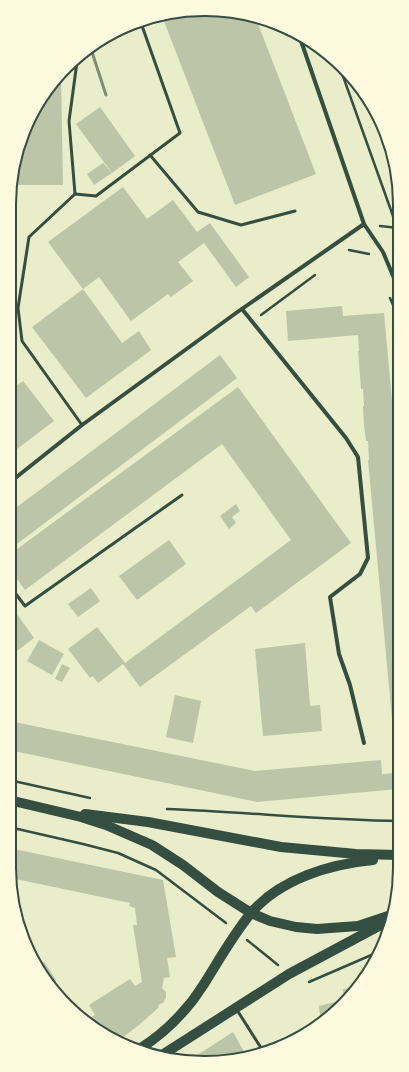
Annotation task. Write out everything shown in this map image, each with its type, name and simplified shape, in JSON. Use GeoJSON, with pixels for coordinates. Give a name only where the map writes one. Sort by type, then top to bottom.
{"type":"FeatureCollection","features":[{"type":"Feature","properties":{"kind":"main road"},"geometry":{"type":"LineString","coordinates":[[16,802],[55,810],[106,825],[152,845],[183,865],[218,892],[251,913],[276,923],[317,929],[358,926],[387,916]]}},
{"type":"Feature","properties":{"kind":"main road"},"geometry":{"type":"LineString","coordinates":[[55,810],[148,822],[281,847],[326,852],[393,856]]}},
{"type":"Feature","properties":{"kind":"main road"},"geometry":{"type":"LineString","coordinates":[[144,1046],[155,1039],[189,1006],[251,913],[276,892],[314,872],[361,861],[393,857]]}},
{"type":"Feature","properties":{"kind":"main road"},"geometry":{"type":"LineString","coordinates":[[168,1052],[289,974],[385,922]]}},
{"type":"Feature","properties":{"kind":"street"},"geometry":{"type":"LineString","coordinates":[[302,43],[364,224],[383,252],[393,276]]}},
{"type":"Feature","properties":{"kind":"street"},"geometry":{"type":"LineString","coordinates":[[16,477],[82,425],[242,309],[364,224]]}},
{"type":"Feature","properties":{"kind":"street"},"geometry":{"type":"LineString","coordinates":[[242,309],[346,438],[358,457],[368,558],[360,574],[330,597],[338,654],[350,685],[364,743]]}},
{"type":"Feature","properties":{"kind":"lane"},"geometry":{"type":"LineString","coordinates":[[82,425],[22,341],[18,308],[29,238],[75,194],[96,196],[180,133],[142,27]]}},
{"type":"Feature","properties":{"kind":"lane"},"geometry":{"type":"LineString","coordinates":[[75,194],[69,121],[76,66]]}},
{"type":"Feature","properties":{"kind":"lane"},"geometry":{"type":"LineString","coordinates":[[150,155],[198,212],[241,225],[295,211]]}},
{"type":"Feature","properties":{"kind":"lane"},"geometry":{"type":"LineString","coordinates":[[16,594],[25,606],[182,495]]}},
{"type":"Feature","properties":{"kind":"lane"},"geometry":{"type":"LineString","coordinates":[[236,1008],[261,1047]]}},
{"type":"Feature","properties":{"kind":"path"},"geometry":{"type":"LineString","coordinates":[[345,79],[393,216]]}},
{"type":"Feature","properties":{"kind":"path"},"geometry":{"type":"LineString","coordinates":[[348,250],[369,254],[373,259]]}},
{"type":"Feature","properties":{"kind":"path"},"geometry":{"type":"LineString","coordinates":[[253,322],[316,274]]}},
{"type":"Feature","properties":{"kind":"path"},"geometry":{"type":"LineString","coordinates":[[388,291],[393,304]]}},
{"type":"Feature","properties":{"kind":"path"},"geometry":{"type":"LineString","coordinates":[[16,782],[94,799]]}},
{"type":"Feature","properties":{"kind":"path"},"geometry":{"type":"LineString","coordinates":[[162,809],[230,811],[393,821]]}},
{"type":"Feature","properties":{"kind":"path"},"geometry":{"type":"LineString","coordinates":[[16,829],[118,853],[156,870],[238,932],[302,985],[372,955]]}},
{"type":"Feature","properties":{"kind":"building"},"geometry":{"type":"Polygon","coordinates":[[[192,16],[217,16],[258,24],[316,174],[235,205],[164,21],[192,16]]]}},
{"type":"Feature","properties":{"kind":"building"},"geometry":{"type":"Polygon","coordinates":[[[61,82],[63,185],[17,185],[22,156],[30,132],[41,110],[61,82]]]}},
{"type":"Feature","properties":{"kind":"building"},"geometry":{"type":"Polygon","coordinates":[[[100,107],[135,156],[112,173],[76,124],[100,107]]]}},
{"type":"Feature","properties":{"kind":"building"},"geometry":{"type":"Polygon","coordinates":[[[103,163],[112,173],[94,185],[87,174],[103,163]]]}},
{"type":"Feature","properties":{"kind":"building"},"geometry":{"type":"Polygon","coordinates":[[[123,187],[147,219],[173,200],[197,232],[210,223],[249,277],[236,287],[204,243],[178,262],[193,281],[171,297],[168,294],[131,321],[99,277],[83,289],[48,242],[123,187]]]}},
{"type":"Feature","properties":{"kind":"building"},"geometry":{"type":"Polygon","coordinates":[[[83,289],[122,343],[139,331],[151,350],[86,398],[32,327],[83,289]]]}},
{"type":"Feature","properties":{"kind":"building"},"geometry":{"type":"Polygon","coordinates":[[[342,306],[343,316],[384,313],[393,411],[393,478],[391,479],[393,479],[393,730],[368,460],[368,441],[366,441],[364,426],[363,389],[361,389],[358,335],[288,341],[286,311],[342,306]]]}},
{"type":"Feature","properties":{"kind":"building"},"geometry":{"type":"Polygon","coordinates":[[[220,355],[237,378],[16,545],[16,508],[220,355]]]}},
{"type":"Feature","properties":{"kind":"building"},"geometry":{"type":"Polygon","coordinates":[[[23,381],[54,421],[16,450],[16,386],[23,381]]]}},
{"type":"Feature","properties":{"kind":"building"},"geometry":{"type":"Polygon","coordinates":[[[238,387],[351,543],[256,613],[251,606],[140,687],[123,664],[98,683],[93,676],[90,678],[68,649],[97,627],[125,663],[291,540],[222,444],[25,590],[16,578],[16,550],[238,387]]]}},
{"type":"Feature","properties":{"kind":"building"},"geometry":{"type":"Polygon","coordinates":[[[236,504],[240,511],[232,517],[236,523],[229,529],[220,516],[236,504]]]}},
{"type":"Feature","properties":{"kind":"building"},"geometry":{"type":"Polygon","coordinates":[[[169,540],[186,564],[137,600],[119,576],[169,540]]]}},
{"type":"Feature","properties":{"kind":"building"},"geometry":{"type":"Polygon","coordinates":[[[91,588],[100,601],[78,617],[68,604],[91,588]]]}},
{"type":"Feature","properties":{"kind":"building"},"geometry":{"type":"Polygon","coordinates":[[[16,613],[34,638],[16,652],[16,613]]]}},
{"type":"Feature","properties":{"kind":"building"},"geometry":{"type":"Polygon","coordinates":[[[39,640],[64,654],[52,675],[27,661],[39,640]]]}},
{"type":"Feature","properties":{"kind":"building"},"geometry":{"type":"Polygon","coordinates":[[[305,643],[310,706],[320,705],[322,731],[263,736],[255,649],[305,643]]]}},
{"type":"Feature","properties":{"kind":"building"},"geometry":{"type":"Polygon","coordinates":[[[62,664],[70,668],[62,682],[55,679],[62,664]]]}},
{"type":"Feature","properties":{"kind":"building"},"geometry":{"type":"Polygon","coordinates":[[[175,695],[201,701],[193,743],[166,737],[175,695]]]}},
{"type":"Feature","properties":{"kind":"building"},"geometry":{"type":"Polygon","coordinates":[[[16,722],[255,771],[381,760],[382,774],[393,773],[393,789],[257,802],[16,751],[16,722]]]}},
{"type":"Feature","properties":{"kind":"building"},"geometry":{"type":"Polygon","coordinates":[[[16,849],[163,880],[176,957],[167,958],[170,977],[164,978],[162,988],[166,992],[166,998],[163,1003],[158,1005],[159,1007],[122,1038],[91,1017],[95,1015],[89,1005],[130,979],[135,986],[142,982],[133,925],[137,925],[135,908],[129,906],[130,903],[16,879],[16,849]]]}},
{"type":"Feature","properties":{"kind":"building"},"geometry":{"type":"Polygon","coordinates":[[[40,961],[45,963],[56,980],[55,982],[40,961]]]}},
{"type":"Feature","properties":{"kind":"building"},"geometry":{"type":"Polygon","coordinates":[[[349,988],[343,995],[343,989],[349,988]]]}},
{"type":"Feature","properties":{"kind":"building"},"geometry":{"type":"Polygon","coordinates":[[[335,1002],[336,1002],[320,1016],[319,1006],[335,1002]]]}},
{"type":"Feature","properties":{"kind":"building"},"geometry":{"type":"Polygon","coordinates":[[[233,1032],[244,1052],[217,1056],[196,1056],[233,1032]]]}},
{"type":"Feature","properties":{"kind":"railway"},"geometry":{"type":"LineString","coordinates":[[92,53],[106,95]]}}]}
